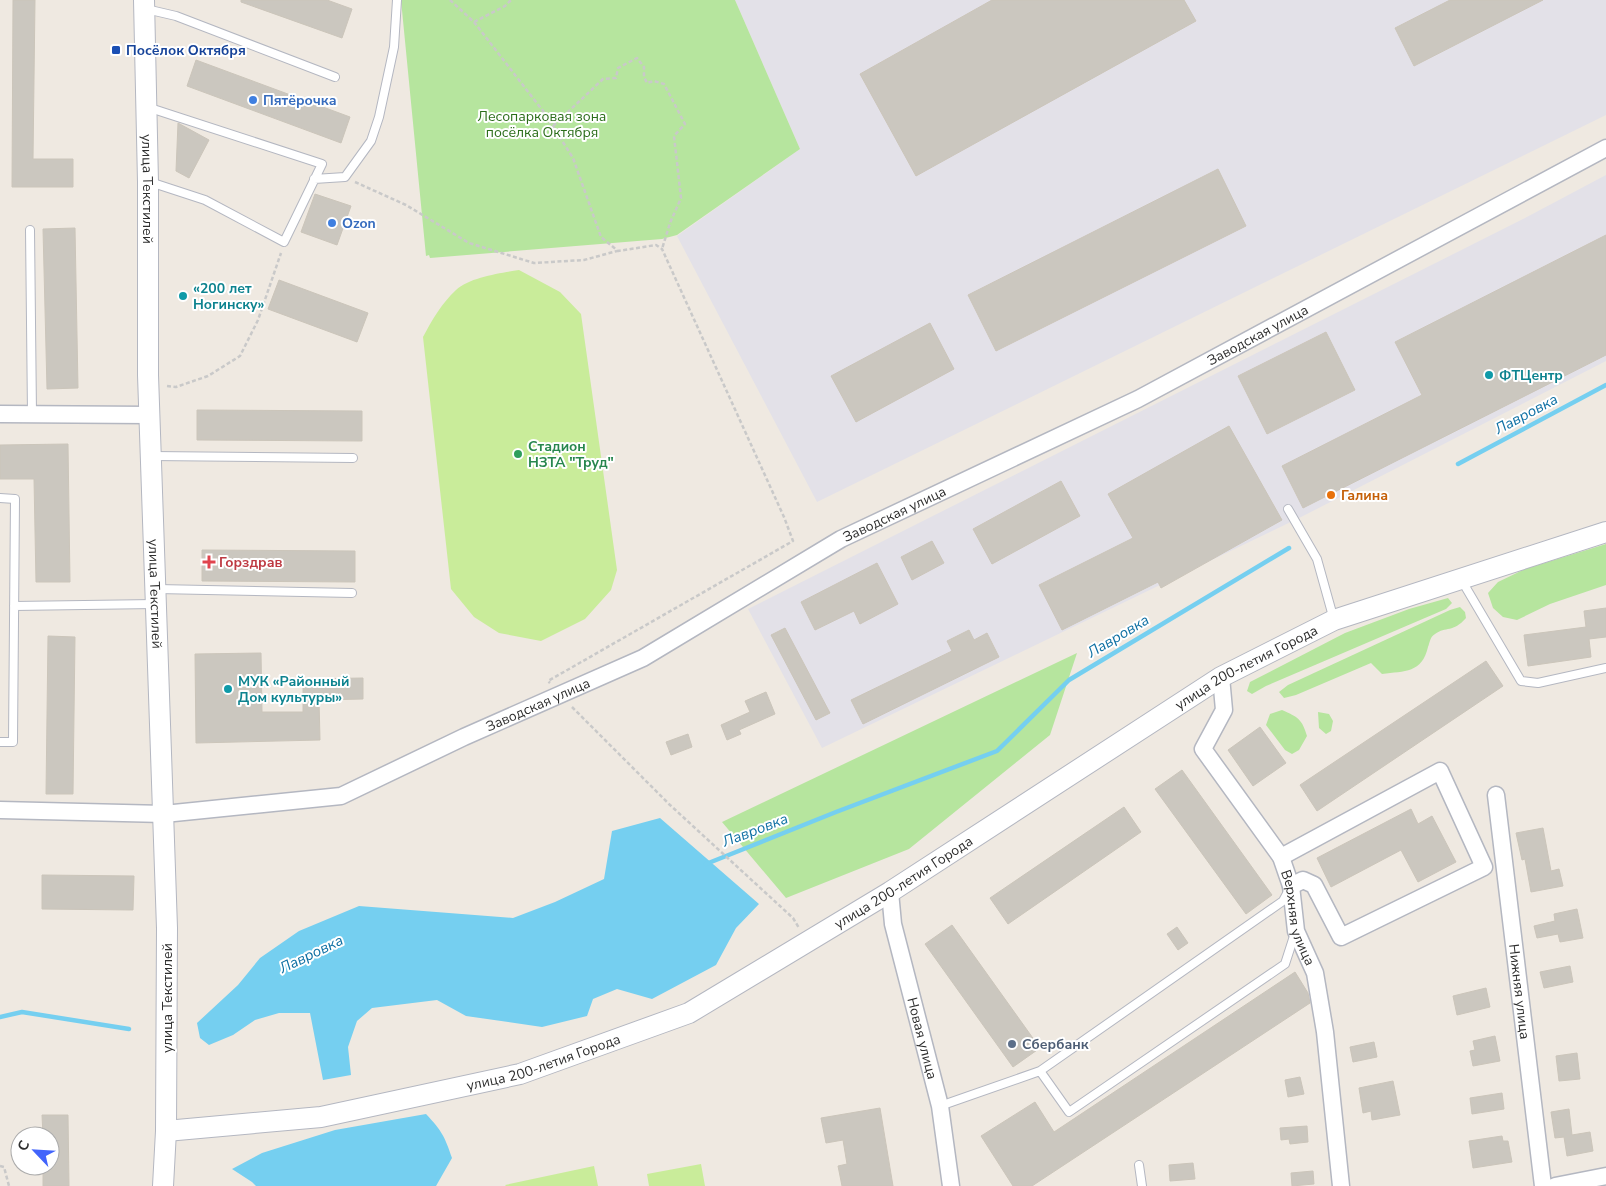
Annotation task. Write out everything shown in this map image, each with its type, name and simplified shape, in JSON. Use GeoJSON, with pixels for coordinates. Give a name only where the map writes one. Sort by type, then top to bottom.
{"type":"FeatureCollection","features":[{"type":"Feature","properties":{"kind":"street","name":"улица Текстилей"},"geometry":{"type":"LineString","coordinates":[[144,4],[148,182],[148,375],[167,928],[166,1130],[163,1186]]}},
{"type":"Feature","properties":{"kind":"street","name":"Заводская улица"},"geometry":{"type":"LineString","coordinates":[[0,810],[164,814],[341,796],[464,738],[643,658],[841,539],[1138,399],[1606,148]]}},
{"type":"Feature","properties":{"kind":"street"},"geometry":{"type":"LineString","coordinates":[[0,414],[150,416]]}},
{"type":"Feature","properties":{"kind":"street","name":"улица 200-летия Города"},"geometry":{"type":"LineString","coordinates":[[166,1130],[321,1117],[520,1074],[689,1013],[890,892],[1221,677],[1334,620],[1606,532]]}},
{"type":"Feature","properties":{"kind":"street","name":"Верхняя улица"},"geometry":{"type":"LineString","coordinates":[[1221,677],[1224,710],[1203,749],[1281,857],[1291,886],[1296,931],[1315,973],[1325,1032],[1341,1186]]}},
{"type":"Feature","properties":{"kind":"street"},"geometry":{"type":"LineString","coordinates":[[1281,857],[1440,771],[1484,867],[1341,937],[1314,885],[1303,880],[1291,886]]}},
{"type":"Feature","properties":{"kind":"street","name":"Нижняя улица"},"geometry":{"type":"LineString","coordinates":[[1496,796],[1543,1186]]}},
{"type":"Feature","properties":{"kind":"street","name":"Новая улица"},"geometry":{"type":"LineString","coordinates":[[890,892],[893,924],[940,1106],[951,1186]]}},
{"type":"Feature","properties":{"kind":"street"},"geometry":{"type":"LineString","coordinates":[[1555,1186],[1606,1176]]}},
{"type":"Feature","properties":{"kind":"lane"},"geometry":{"type":"LineString","coordinates":[[314,179],[345,177],[371,141],[379,117],[394,47],[397,0]]}},
{"type":"Feature","properties":{"kind":"lane"},"geometry":{"type":"LineString","coordinates":[[144,4],[336,77]]}},
{"type":"Feature","properties":{"kind":"lane"},"geometry":{"type":"LineString","coordinates":[[145,106],[322,164],[284,242],[205,200],[148,182]]}},
{"type":"Feature","properties":{"kind":"lane"},"geometry":{"type":"LineString","coordinates":[[30,230],[32,414]]}},
{"type":"Feature","properties":{"kind":"lane"},"geometry":{"type":"LineString","coordinates":[[151,456],[353,458]]}},
{"type":"Feature","properties":{"kind":"lane"},"geometry":{"type":"LineString","coordinates":[[0,498],[15,499],[13,742],[0,742]]}},
{"type":"Feature","properties":{"kind":"lane"},"geometry":{"type":"LineString","coordinates":[[1288,509],[1317,559],[1334,620]]}},
{"type":"Feature","properties":{"kind":"lane"},"geometry":{"type":"LineString","coordinates":[[1461,579],[1521,681],[1538,682],[1606,668]]}},
{"type":"Feature","properties":{"kind":"lane"},"geometry":{"type":"LineString","coordinates":[[14,606],[156,596],[352,593]]}},
{"type":"Feature","properties":{"kind":"lane"},"geometry":{"type":"LineString","coordinates":[[940,1106],[1040,1071],[1283,901],[1291,886]]}},
{"type":"Feature","properties":{"kind":"lane"},"geometry":{"type":"LineString","coordinates":[[1040,1071],[1069,1112],[1286,964],[1296,931]]}},
{"type":"Feature","properties":{"kind":"lane"},"geometry":{"type":"LineString","coordinates":[[1139,1165],[1142,1186]]}},
{"type":"Feature","properties":{"kind":"path"},"geometry":{"type":"LineString","coordinates":[[450,0],[474,22],[514,72],[552,126],[573,158],[601,237],[618,251]]}},
{"type":"Feature","properties":{"kind":"path"},"geometry":{"type":"LineString","coordinates":[[474,22],[505,6],[511,0]]}},
{"type":"Feature","properties":{"kind":"path"},"geometry":{"type":"LineString","coordinates":[[552,126],[604,79],[616,78],[618,68],[637,58],[644,67],[644,78],[647,83],[664,84],[685,124],[674,136],[681,198],[670,223],[662,249]]}},
{"type":"Feature","properties":{"kind":"path"},"geometry":{"type":"LineString","coordinates":[[345,177],[406,204],[469,243],[534,263],[584,260],[618,251],[656,245],[662,249],[784,517],[793,541],[548,680],[560,695],[670,804],[793,918],[807,942]]}},
{"type":"Feature","properties":{"kind":"path"},"geometry":{"type":"LineString","coordinates":[[166,386],[176,387],[208,376],[240,356],[258,320],[284,242]]}},
{"type":"Feature","properties":{"kind":"path"},"geometry":{"type":"LineString","coordinates":[[0,1166],[4,1167],[10,1186]]}},
{"type":"Feature","properties":{"kind":"shaded area"},"geometry":{"type":"Polygon","coordinates":[[[735,0],[1606,0],[1606,115],[817,502],[677,236],[800,149],[735,0]]]}},
{"type":"Feature","properties":{"kind":"shaded area"},"geometry":{"type":"Polygon","coordinates":[[[1606,175],[1606,361],[1303,516],[822,748],[748,609],[1525,218],[1606,175]]]}},
{"type":"Feature","properties":{"kind":"green space","name":"Лесопарковая зона посёлка Октября"},"geometry":{"type":"Polygon","coordinates":[[[401,0],[735,0],[800,149],[677,235],[662,239],[430,258],[429,255],[426,256],[401,0]]]}},
{"type":"Feature","properties":{"kind":"green space","name":"Стадион НЗТА \"Труд\""},"geometry":{"type":"Polygon","coordinates":[[[519,270],[560,292],[581,314],[617,570],[611,590],[585,619],[541,641],[499,633],[474,617],[451,589],[423,337],[442,306],[456,290],[469,282],[486,276],[519,270]]]}},
{"type":"Feature","properties":{"kind":"green space"},"geometry":{"type":"Polygon","coordinates":[[[1606,544],[1606,585],[1550,604],[1517,620],[1503,617],[1493,608],[1488,593],[1498,582],[1525,569],[1606,544]]]}},
{"type":"Feature","properties":{"kind":"green space"},"geometry":{"type":"Polygon","coordinates":[[[1448,598],[1452,603],[1446,609],[1266,686],[1252,694],[1247,691],[1250,682],[1345,633],[1409,609],[1448,598]]]}},
{"type":"Feature","properties":{"kind":"green space"},"geometry":{"type":"Polygon","coordinates":[[[1460,607],[1465,612],[1466,618],[1457,626],[1433,635],[1422,662],[1411,669],[1382,674],[1371,663],[1296,695],[1284,698],[1279,692],[1288,685],[1460,607]]]}},
{"type":"Feature","properties":{"kind":"green space"},"geometry":{"type":"Polygon","coordinates":[[[1077,653],[1050,735],[909,849],[786,898],[722,822],[1077,653]]]}},
{"type":"Feature","properties":{"kind":"green space"},"geometry":{"type":"Polygon","coordinates":[[[1282,710],[1299,719],[1307,736],[1299,750],[1292,754],[1285,750],[1266,725],[1270,714],[1282,710]]]}},
{"type":"Feature","properties":{"kind":"green space"},"geometry":{"type":"Polygon","coordinates":[[[1318,712],[1329,714],[1333,721],[1331,731],[1326,734],[1319,728],[1318,712]]]}},
{"type":"Feature","properties":{"kind":"green space"},"geometry":{"type":"Polygon","coordinates":[[[701,1164],[705,1186],[649,1186],[647,1174],[701,1164]]]}},
{"type":"Feature","properties":{"kind":"green space"},"geometry":{"type":"Polygon","coordinates":[[[594,1166],[598,1186],[505,1185],[594,1166]]]}},
{"type":"Feature","properties":{"kind":"water"},"geometry":{"type":"Polygon","coordinates":[[[660,818],[759,904],[736,928],[716,965],[652,999],[617,989],[593,999],[587,1016],[542,1027],[466,1016],[437,1000],[372,1008],[357,1021],[348,1047],[351,1075],[323,1080],[310,1013],[279,1013],[255,1020],[233,1035],[209,1045],[200,1038],[197,1023],[238,985],[260,958],[299,931],[359,906],[513,918],[555,902],[604,879],[612,831],[660,818]]]}},
{"type":"Feature","properties":{"kind":"water"},"geometry":{"type":"Polygon","coordinates":[[[426,1114],[442,1134],[452,1158],[436,1186],[256,1186],[232,1169],[262,1153],[335,1130],[426,1114]]]}},
{"type":"Feature","properties":{"kind":"building"},"geometry":{"type":"Polygon","coordinates":[[[13,0],[35,0],[33,159],[73,159],[73,187],[12,187],[13,0]]]}},
{"type":"Feature","properties":{"kind":"building"},"geometry":{"type":"Polygon","coordinates":[[[241,0],[327,0],[352,9],[342,38],[241,2],[241,0]]]}},
{"type":"Feature","properties":{"kind":"building"},"geometry":{"type":"Polygon","coordinates":[[[992,0],[1184,0],[1196,21],[916,176],[860,74],[992,0]]]}},
{"type":"Feature","properties":{"kind":"building"},"geometry":{"type":"Polygon","coordinates":[[[1450,0],[1543,0],[1414,66],[1395,28],[1450,0]]]}},
{"type":"Feature","properties":{"kind":"building"},"geometry":{"type":"Polygon","coordinates":[[[196,60],[350,117],[341,143],[187,86],[196,60]]]}},
{"type":"Feature","properties":{"kind":"building"},"geometry":{"type":"Polygon","coordinates":[[[178,123],[209,140],[189,178],[176,171],[178,123]]]}},
{"type":"Feature","properties":{"kind":"building"},"geometry":{"type":"Polygon","coordinates":[[[1218,169],[1246,226],[996,351],[968,295],[1218,169]]]}},
{"type":"Feature","properties":{"kind":"building"},"geometry":{"type":"Polygon","coordinates":[[[315,194],[351,206],[337,245],[301,232],[315,194]]]}},
{"type":"Feature","properties":{"kind":"building"},"geometry":{"type":"Polygon","coordinates":[[[75,228],[78,388],[47,389],[43,229],[75,228]]]}},
{"type":"Feature","properties":{"kind":"building","name":"ФТЦентр"},"geometry":{"type":"Polygon","coordinates":[[[1606,235],[1606,355],[1303,508],[1282,466],[1422,395],[1395,342],[1606,235]]]}},
{"type":"Feature","properties":{"kind":"building"},"geometry":{"type":"Polygon","coordinates":[[[279,280],[368,313],[357,342],[268,309],[279,280]]]}},
{"type":"Feature","properties":{"kind":"building"},"geometry":{"type":"Polygon","coordinates":[[[930,323],[954,369],[856,422],[831,376],[930,323]]]}},
{"type":"Feature","properties":{"kind":"building"},"geometry":{"type":"Polygon","coordinates":[[[1326,332],[1355,390],[1267,434],[1238,376],[1326,332]]]}},
{"type":"Feature","properties":{"kind":"building"},"geometry":{"type":"Polygon","coordinates":[[[197,410],[362,411],[362,441],[197,440],[197,410]]]}},
{"type":"Feature","properties":{"kind":"building"},"geometry":{"type":"Polygon","coordinates":[[[1229,426],[1282,520],[1161,588],[1158,582],[1062,630],[1039,585],[1133,538],[1108,494],[1229,426]]]}},
{"type":"Feature","properties":{"kind":"building"},"geometry":{"type":"Polygon","coordinates":[[[68,444],[70,582],[36,582],[34,479],[0,479],[0,445],[68,444]]]}},
{"type":"Feature","properties":{"kind":"building"},"geometry":{"type":"Polygon","coordinates":[[[1061,481],[1080,516],[992,564],[973,529],[1061,481]]]}},
{"type":"Feature","properties":{"kind":"building"},"geometry":{"type":"Polygon","coordinates":[[[932,541],[944,563],[912,580],[901,557],[932,541]]]}},
{"type":"Feature","properties":{"kind":"building"},"geometry":{"type":"Polygon","coordinates":[[[202,550],[355,551],[355,582],[202,581],[202,550]]]}},
{"type":"Feature","properties":{"kind":"building"},"geometry":{"type":"Polygon","coordinates":[[[877,563],[898,604],[860,624],[854,611],[815,630],[801,602],[877,563]]]}},
{"type":"Feature","properties":{"kind":"building"},"geometry":{"type":"Polygon","coordinates":[[[1606,608],[1606,637],[1589,639],[1591,657],[1528,666],[1524,635],[1586,627],[1584,611],[1606,608]]]}},
{"type":"Feature","properties":{"kind":"building"},"geometry":{"type":"Polygon","coordinates":[[[785,628],[830,713],[816,720],[771,635],[785,628]]]}},
{"type":"Feature","properties":{"kind":"building"},"geometry":{"type":"Polygon","coordinates":[[[969,630],[974,640],[987,633],[999,657],[863,724],[851,700],[952,651],[947,641],[969,630]]]}},
{"type":"Feature","properties":{"kind":"building"},"geometry":{"type":"Polygon","coordinates":[[[48,636],[75,637],[73,794],[46,794],[48,636]]]}},
{"type":"Feature","properties":{"kind":"building","name":"МУК «Районный Дом культуры»"},"geometry":{"type":"Polygon","coordinates":[[[261,653],[262,712],[303,712],[303,679],[363,678],[363,699],[319,700],[320,740],[196,743],[195,654],[261,653]]]}},
{"type":"Feature","properties":{"kind":"building"},"geometry":{"type":"Polygon","coordinates":[[[1486,661],[1503,686],[1317,811],[1300,785],[1486,661]]]}},
{"type":"Feature","properties":{"kind":"building"},"geometry":{"type":"Polygon","coordinates":[[[766,692],[775,714],[739,730],[741,734],[727,740],[721,725],[750,712],[745,701],[766,692]]]}},
{"type":"Feature","properties":{"kind":"building"},"geometry":{"type":"Polygon","coordinates":[[[1260,727],[1286,763],[1253,786],[1228,750],[1260,727]]]}},
{"type":"Feature","properties":{"kind":"building"},"geometry":{"type":"Polygon","coordinates":[[[688,734],[692,747],[671,755],[666,742],[688,734]]]}},
{"type":"Feature","properties":{"kind":"building"},"geometry":{"type":"Polygon","coordinates":[[[1182,770],[1272,895],[1246,914],[1155,789],[1182,770]]]}},
{"type":"Feature","properties":{"kind":"building"},"geometry":{"type":"Polygon","coordinates":[[[1124,807],[1141,832],[1008,924],[990,898],[1124,807]]]}},
{"type":"Feature","properties":{"kind":"building"},"geometry":{"type":"Polygon","coordinates":[[[1411,809],[1418,824],[1432,816],[1456,862],[1418,882],[1401,850],[1331,887],[1317,858],[1411,809]]]}},
{"type":"Feature","properties":{"kind":"building"},"geometry":{"type":"Polygon","coordinates":[[[1543,828],[1551,871],[1559,869],[1563,886],[1531,892],[1525,859],[1522,860],[1516,833],[1543,828]]]}},
{"type":"Feature","properties":{"kind":"building"},"geometry":{"type":"Polygon","coordinates":[[[42,875],[134,876],[133,910],[42,909],[42,875]]]}},
{"type":"Feature","properties":{"kind":"building"},"geometry":{"type":"Polygon","coordinates":[[[1577,909],[1583,938],[1560,942],[1558,934],[1537,938],[1534,926],[1555,921],[1554,914],[1577,909]]]}},
{"type":"Feature","properties":{"kind":"building"},"geometry":{"type":"Polygon","coordinates":[[[952,925],[1040,1048],[1013,1067],[925,944],[952,925]]]}},
{"type":"Feature","properties":{"kind":"building"},"geometry":{"type":"Polygon","coordinates":[[[1177,927],[1188,943],[1178,950],[1167,934],[1177,927]]]}},
{"type":"Feature","properties":{"kind":"building"},"geometry":{"type":"Polygon","coordinates":[[[1570,966],[1573,982],[1544,988],[1540,972],[1570,966]]]}},
{"type":"Feature","properties":{"kind":"building"},"geometry":{"type":"Polygon","coordinates":[[[1295,972],[1308,993],[1310,1003],[1032,1186],[1013,1186],[981,1136],[1035,1102],[1054,1132],[1295,972]]]}},
{"type":"Feature","properties":{"kind":"building"},"geometry":{"type":"Polygon","coordinates":[[[1486,988],[1490,1007],[1457,1015],[1453,996],[1486,988]]]}},
{"type":"Feature","properties":{"kind":"building"},"geometry":{"type":"Polygon","coordinates":[[[1495,1036],[1500,1061],[1473,1066],[1470,1051],[1475,1050],[1473,1041],[1495,1036]]]}},
{"type":"Feature","properties":{"kind":"building"},"geometry":{"type":"Polygon","coordinates":[[[1374,1042],[1377,1057],[1353,1062],[1350,1047],[1374,1042]]]}},
{"type":"Feature","properties":{"kind":"building"},"geometry":{"type":"Polygon","coordinates":[[[1577,1053],[1580,1079],[1559,1081],[1556,1056],[1577,1053]]]}},
{"type":"Feature","properties":{"kind":"building"},"geometry":{"type":"Polygon","coordinates":[[[1300,1077],[1304,1094],[1288,1097],[1285,1080],[1300,1077]]]}},
{"type":"Feature","properties":{"kind":"building"},"geometry":{"type":"Polygon","coordinates":[[[1393,1081],[1400,1115],[1372,1120],[1371,1111],[1363,1113],[1359,1088],[1393,1081]]]}},
{"type":"Feature","properties":{"kind":"building"},"geometry":{"type":"Polygon","coordinates":[[[1502,1093],[1504,1109],[1472,1114],[1470,1098],[1502,1093]]]}},
{"type":"Feature","properties":{"kind":"building"},"geometry":{"type":"Polygon","coordinates":[[[880,1108],[893,1186],[842,1186],[838,1166],[847,1164],[843,1140],[826,1143],[821,1118],[880,1108]]]}},
{"type":"Feature","properties":{"kind":"building"},"geometry":{"type":"Polygon","coordinates":[[[1569,1109],[1572,1135],[1590,1132],[1593,1151],[1567,1156],[1564,1137],[1555,1138],[1551,1112],[1569,1109]]]}},
{"type":"Feature","properties":{"kind":"building"},"geometry":{"type":"Polygon","coordinates":[[[42,1115],[68,1115],[69,1186],[43,1186],[43,1176],[60,1176],[60,1126],[43,1126],[42,1115]]]}},
{"type":"Feature","properties":{"kind":"building"},"geometry":{"type":"Polygon","coordinates":[[[1307,1126],[1308,1142],[1290,1144],[1289,1139],[1281,1140],[1280,1128],[1307,1126]]]}},
{"type":"Feature","properties":{"kind":"building"},"geometry":{"type":"Polygon","coordinates":[[[1502,1136],[1503,1141],[1508,1141],[1512,1162],[1473,1168],[1469,1141],[1502,1136]]]}},
{"type":"Feature","properties":{"kind":"building"},"geometry":{"type":"Polygon","coordinates":[[[1193,1163],[1195,1179],[1170,1181],[1169,1165],[1193,1163]]]}},
{"type":"Feature","properties":{"kind":"building"},"geometry":{"type":"Polygon","coordinates":[[[1313,1171],[1314,1184],[1292,1186],[1291,1173],[1313,1171]]]}},
{"type":"Feature","properties":{"kind":"waterway","name":"Лавровка"},"geometry":{"type":"LineString","coordinates":[[1458,464],[1606,385]]}},
{"type":"Feature","properties":{"kind":"waterway","name":"Лавровка"},"geometry":{"type":"LineString","coordinates":[[706,864],[997,751],[1069,680],[1289,548]]}},
{"type":"Feature","properties":{"kind":"waterway","name":"Лавровка"},"geometry":{"type":"LineString","coordinates":[[0,1017],[22,1012],[129,1029]]}},
{"type":"Feature","properties":{"kind":"place","name":"Посёлок Октября"},"geometry":{"type":"Point","coordinates":[116,50]}},
{"type":"Feature","properties":{"kind":"place","name":"Пятёрочка"},"geometry":{"type":"Point","coordinates":[253,100]}},
{"type":"Feature","properties":{"kind":"place","name":"Ozon"},"geometry":{"type":"Point","coordinates":[332,223]}},
{"type":"Feature","properties":{"kind":"place","name":"«200 лет Ногинску»"},"geometry":{"type":"Point","coordinates":[183,296]}},
{"type":"Feature","properties":{"kind":"place","name":"ФТЦентр"},"geometry":{"type":"Point","coordinates":[1489,375]}},
{"type":"Feature","properties":{"kind":"place","name":"Стадион НЗТА \"Труд\""},"geometry":{"type":"Point","coordinates":[518,454]}},
{"type":"Feature","properties":{"kind":"place","name":"Галина"},"geometry":{"type":"Point","coordinates":[1331,495]}},
{"type":"Feature","properties":{"kind":"place","name":"Горздрав"},"geometry":{"type":"Point","coordinates":[209,562]}},
{"type":"Feature","properties":{"kind":"place","name":"МУК «Районный Дом культуры»"},"geometry":{"type":"Point","coordinates":[228,689]}},
{"type":"Feature","properties":{"kind":"place","name":"Сбербанк"},"geometry":{"type":"Point","coordinates":[1012,1044]}}]}
